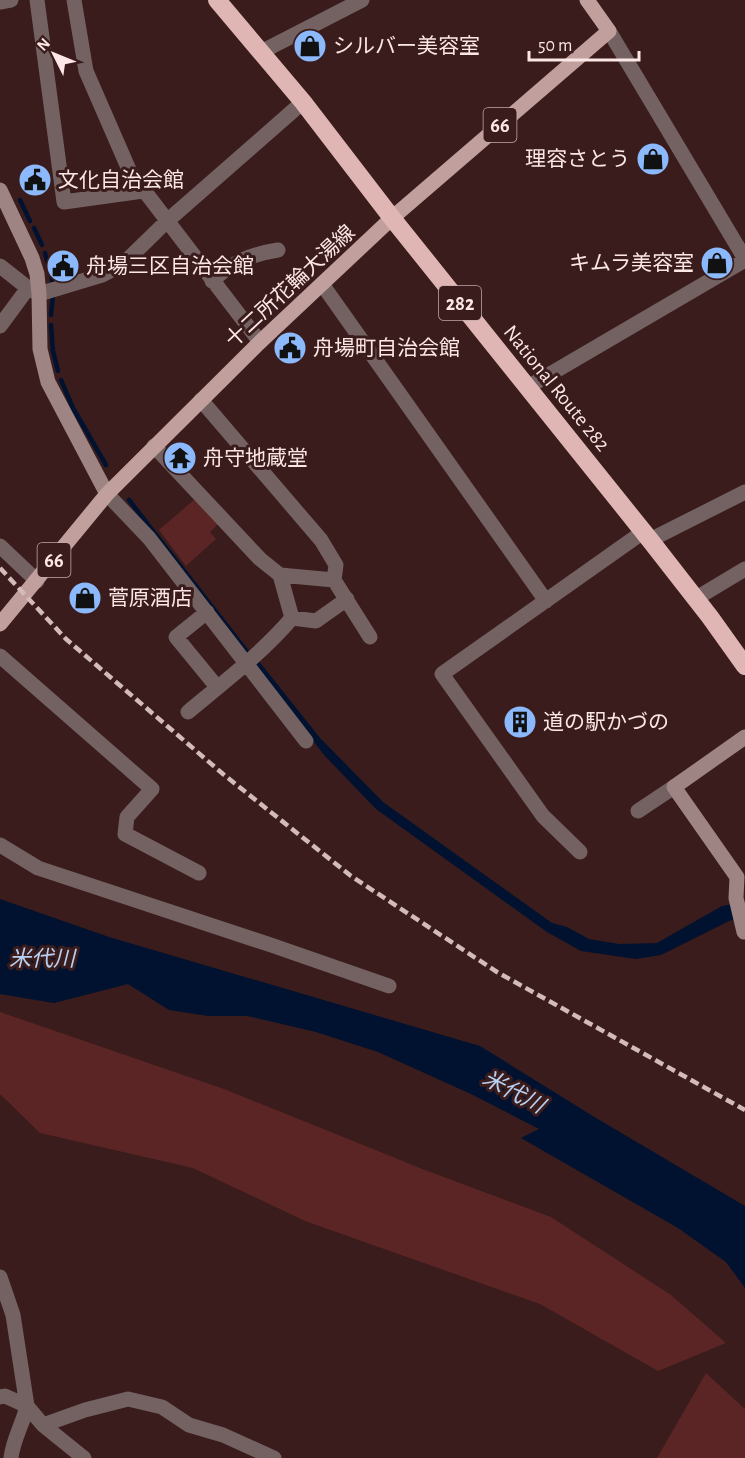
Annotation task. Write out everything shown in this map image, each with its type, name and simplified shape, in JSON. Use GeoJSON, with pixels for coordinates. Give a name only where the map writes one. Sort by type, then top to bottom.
{"type":"FeatureCollection","features":[{"type":"Feature","properties":{"kind":"highway","name":"National Route 282"},"geometry":{"type":"LineString","coordinates":[[217,0],[303,102],[392,218],[743,658]]}},
{"type":"Feature","properties":{"kind":"main road"},"geometry":{"type":"LineString","coordinates":[[587,0],[609,31]]}},
{"type":"Feature","properties":{"kind":"main road","name":"十二所花輪大湯線"},"geometry":{"type":"LineString","coordinates":[[1,620],[37,581],[107,494],[201,400],[392,218],[609,31]]}},
{"type":"Feature","properties":{"kind":"street"},"geometry":{"type":"LineString","coordinates":[[0,2],[11,0]]}},
{"type":"Feature","properties":{"kind":"street"},"geometry":{"type":"LineString","coordinates":[[37,0],[64,202],[143,191]]}},
{"type":"Feature","properties":{"kind":"street"},"geometry":{"type":"LineString","coordinates":[[74,0],[86,71],[130,172],[166,222],[261,342]]}},
{"type":"Feature","properties":{"kind":"street"},"geometry":{"type":"LineString","coordinates":[[261,52],[362,0]]}},
{"type":"Feature","properties":{"kind":"street"},"geometry":{"type":"LineString","coordinates":[[528,387],[745,259],[740,241],[609,31]]}},
{"type":"Feature","properties":{"kind":"street"},"geometry":{"type":"LineString","coordinates":[[0,326],[34,291],[102,275],[123,264],[166,222],[303,102]]}},
{"type":"Feature","properties":{"kind":"street"},"geometry":{"type":"LineString","coordinates":[[0,190],[32,258],[40,349],[48,382],[107,494],[149,538],[207,612],[251,658],[306,741]]}},
{"type":"Feature","properties":{"kind":"street"},"geometry":{"type":"LineString","coordinates":[[212,280],[238,261],[257,253],[278,250]]}},
{"type":"Feature","properties":{"kind":"street"},"geometry":{"type":"LineString","coordinates":[[0,266],[34,291]]}},
{"type":"Feature","properties":{"kind":"street"},"geometry":{"type":"LineString","coordinates":[[322,284],[546,600]]}},
{"type":"Feature","properties":{"kind":"street"},"geometry":{"type":"LineString","coordinates":[[201,400],[321,540],[336,565],[334,580],[370,637]]}},
{"type":"Feature","properties":{"kind":"street"},"geometry":{"type":"LineString","coordinates":[[154,446],[260,559],[280,575],[334,580]]}},
{"type":"Feature","properties":{"kind":"street"},"geometry":{"type":"LineString","coordinates":[[580,852],[543,816],[442,674],[546,600],[646,536],[745,492]]}},
{"type":"Feature","properties":{"kind":"street"},"geometry":{"type":"LineString","coordinates":[[0,546],[37,581]]}},
{"type":"Feature","properties":{"kind":"street"},"geometry":{"type":"LineString","coordinates":[[696,599],[745,569]]}},
{"type":"Feature","properties":{"kind":"street"},"geometry":{"type":"LineString","coordinates":[[280,575],[292,618]]}},
{"type":"Feature","properties":{"kind":"street"},"geometry":{"type":"LineString","coordinates":[[292,618],[316,621],[347,599]]}},
{"type":"Feature","properties":{"kind":"street"},"geometry":{"type":"LineString","coordinates":[[207,612],[176,637],[217,687]]}},
{"type":"Feature","properties":{"kind":"street"},"geometry":{"type":"LineString","coordinates":[[188,712],[278,635],[292,618]]}},
{"type":"Feature","properties":{"kind":"street"},"geometry":{"type":"LineString","coordinates":[[0,656],[152,789],[127,817],[124,834],[199,873]]}},
{"type":"Feature","properties":{"kind":"street"},"geometry":{"type":"LineString","coordinates":[[638,812],[745,737]]}},
{"type":"Feature","properties":{"kind":"street"},"geometry":{"type":"LineString","coordinates":[[674,787],[737,878],[736,898],[742,928]]}},
{"type":"Feature","properties":{"kind":"street"},"geometry":{"type":"LineString","coordinates":[[0,845],[38,868],[389,986]]}},
{"type":"Feature","properties":{"kind":"street"},"geometry":{"type":"LineString","coordinates":[[0,1277],[13,1316],[27,1406],[13,1443],[11,1458]]}},
{"type":"Feature","properties":{"kind":"street"},"geometry":{"type":"LineString","coordinates":[[0,1397],[4,1396],[27,1406],[43,1425],[84,1458]]}},
{"type":"Feature","properties":{"kind":"street"},"geometry":{"type":"LineString","coordinates":[[43,1425],[85,1410],[129,1399],[162,1407],[189,1425],[223,1435],[274,1458]]}},
{"type":"Feature","properties":{"kind":"shaded area"},"geometry":{"type":"Polygon","coordinates":[[[196,498],[218,524],[210,532],[216,539],[186,566],[159,530],[196,498]]]}},
{"type":"Feature","properties":{"kind":"shaded area"},"geometry":{"type":"Polygon","coordinates":[[[0,1012],[224,1089],[425,1170],[551,1217],[671,1295],[726,1343],[658,1371],[540,1304],[305,1221],[193,1168],[40,1133],[0,1094],[0,1012]]]}},
{"type":"Feature","properties":{"kind":"shaded area"},"geometry":{"type":"Polygon","coordinates":[[[706,1373],[745,1409],[745,1458],[657,1458],[706,1373]]]}},
{"type":"Feature","properties":{"kind":"water"},"geometry":{"type":"Polygon","coordinates":[[[258,660],[320,738],[383,802],[552,923],[567,927],[589,939],[619,944],[657,943],[722,906],[745,902],[745,916],[729,921],[661,955],[636,959],[581,951],[547,932],[376,809],[325,756],[252,663],[258,660]]]}},
{"type":"Feature","properties":{"kind":"water","name":"米代川"},"geometry":{"type":"Polygon","coordinates":[[[0,899],[109,937],[480,1046],[745,1206],[745,1288],[726,1262],[678,1228],[521,1138],[539,1129],[471,1094],[378,1052],[316,1032],[247,1016],[208,1016],[169,1010],[128,984],[54,1003],[0,994],[0,899]]]}},
{"type":"Feature","properties":{"kind":"waterway"},"geometry":{"type":"LineString","coordinates":[[20,200],[30,221]]}},
{"type":"Feature","properties":{"kind":"waterway"},"geometry":{"type":"LineString","coordinates":[[34,228],[42,245]]}},
{"type":"Feature","properties":{"kind":"waterway"},"geometry":{"type":"LineString","coordinates":[[45,253],[53,283]]}},
{"type":"Feature","properties":{"kind":"waterway"},"geometry":{"type":"LineString","coordinates":[[51,315],[53,295]]}},
{"type":"Feature","properties":{"kind":"waterway"},"geometry":{"type":"LineString","coordinates":[[51,325],[53,351],[58,371]]}},
{"type":"Feature","properties":{"kind":"waterway"},"geometry":{"type":"LineString","coordinates":[[61,380],[73,408],[106,465]]}},
{"type":"Feature","properties":{"kind":"waterway"},"geometry":{"type":"LineString","coordinates":[[129,500],[251,657]]}},
{"type":"Feature","properties":{"kind":"railway"},"geometry":{"type":"LineString","coordinates":[[0,568],[66,639],[223,774],[351,876],[497,972],[745,1110]]}},
{"type":"Feature","properties":{"kind":"place","name":"シルバー美容室"},"geometry":{"type":"Point","coordinates":[310,46]}},
{"type":"Feature","properties":{"kind":"place","name":"理容さとう"},"geometry":{"type":"Point","coordinates":[653,159]}},
{"type":"Feature","properties":{"kind":"place","name":"文化自治会館"},"geometry":{"type":"Point","coordinates":[35,180]}},
{"type":"Feature","properties":{"kind":"place","name":"キムラ美容室"},"geometry":{"type":"Point","coordinates":[717,263]}},
{"type":"Feature","properties":{"kind":"place","name":"舟場三区自治会館"},"geometry":{"type":"Point","coordinates":[63,266]}},
{"type":"Feature","properties":{"kind":"place","name":"舟場町自治会館"},"geometry":{"type":"Point","coordinates":[290,348]}},
{"type":"Feature","properties":{"kind":"place","name":"舟守地蔵堂"},"geometry":{"type":"Point","coordinates":[180,458]}},
{"type":"Feature","properties":{"kind":"place","name":"菅原酒店"},"geometry":{"type":"Point","coordinates":[85,598]}},
{"type":"Feature","properties":{"kind":"place","name":"道の駅かづの"},"geometry":{"type":"Point","coordinates":[520,722]}}]}
